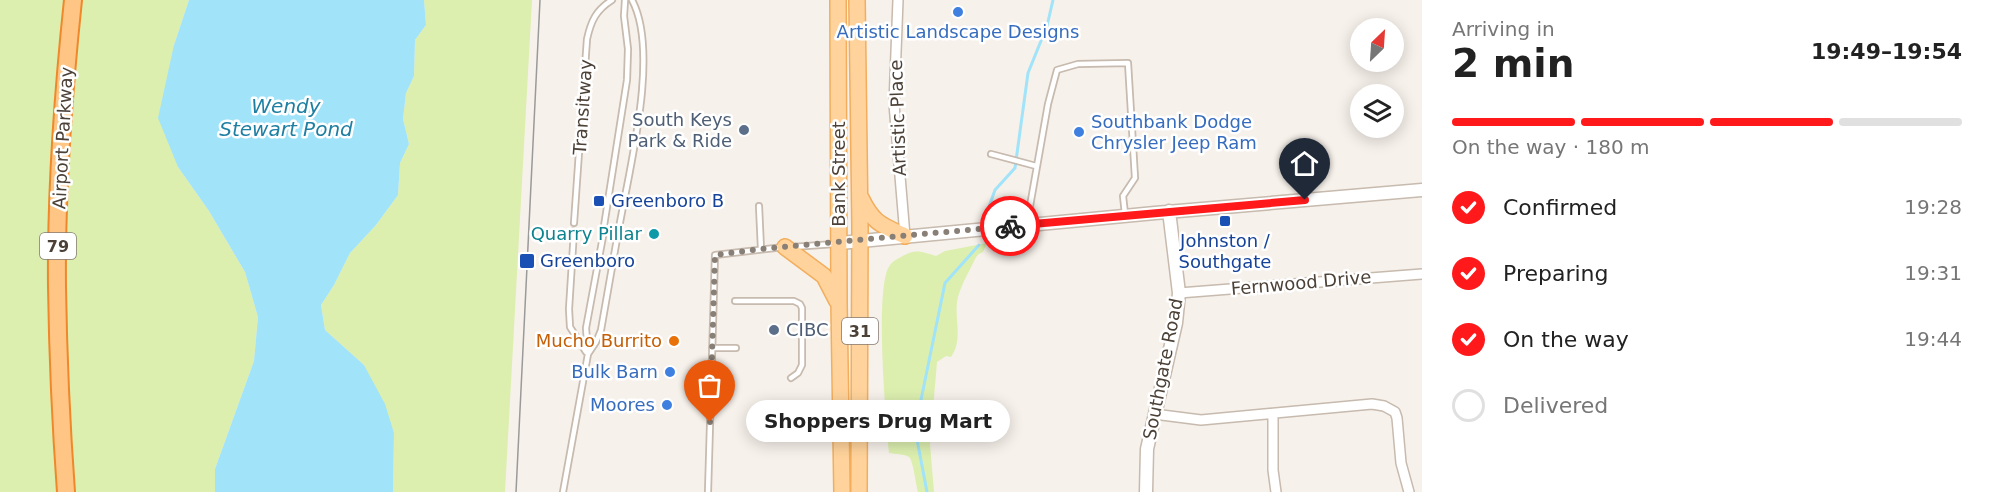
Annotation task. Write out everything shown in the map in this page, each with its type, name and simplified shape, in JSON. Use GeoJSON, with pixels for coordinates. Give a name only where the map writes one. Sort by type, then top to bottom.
{"type":"FeatureCollection","features":[{"type":"Feature","properties":{"kind":"highway","name":"Airport Parkway"},"geometry":{"type":"LineString","coordinates":[[66,492],[60,407],[57,285],[60,152],[72,0]]}},
{"type":"Feature","properties":{"kind":"main road","name":"Bank Street"},"geometry":{"type":"LineString","coordinates":[[838,0],[842,492]]}},
{"type":"Feature","properties":{"kind":"main road","name":"Bank Street"},"geometry":{"type":"LineString","coordinates":[[857,0],[860,195],[859,492]]}},
{"type":"Feature","properties":{"kind":"main road"},"geometry":{"type":"LineString","coordinates":[[860,195],[870,215],[882,226],[905,236]]}},
{"type":"Feature","properties":{"kind":"main road"},"geometry":{"type":"LineString","coordinates":[[785,247],[824,276],[839,303]]}},
{"type":"Feature","properties":{"kind":"street","name":"Artistic Place"},"geometry":{"type":"LineString","coordinates":[[898,0],[894,104],[905,236]]}},
{"type":"Feature","properties":{"kind":"street"},"geometry":{"type":"LineString","coordinates":[[840,243],[1125,215],[1422,190]]}},
{"type":"Feature","properties":{"kind":"street","name":"Southgate Road"},"geometry":{"type":"LineString","coordinates":[[1146,492],[1148,449],[1176,323],[1179,293],[1169,211]]}},
{"type":"Feature","properties":{"kind":"street","name":"Fernwood Drive"},"geometry":{"type":"LineString","coordinates":[[1179,293],[1422,274]]}},
{"type":"Feature","properties":{"kind":"street"},"geometry":{"type":"LineString","coordinates":[[1155,414],[1201,420],[1372,404],[1384,406],[1395,412],[1399,426],[1401,463],[1409,492]]}},
{"type":"Feature","properties":{"kind":"street"},"geometry":{"type":"LineString","coordinates":[[1273,414],[1273,470],[1276,492]]}},
{"type":"Feature","properties":{"kind":"lane","name":"Transitway"},"geometry":{"type":"LineString","coordinates":[[574,223],[587,39],[597,12],[612,0]]}},
{"type":"Feature","properties":{"kind":"lane","name":"Transitway"},"geometry":{"type":"LineString","coordinates":[[563,492],[588,354],[586,328],[627,80],[625,0]]}},
{"type":"Feature","properties":{"kind":"lane","name":"Transitway"},"geometry":{"type":"LineString","coordinates":[[588,354],[597,342],[601,330],[639,112],[643,74],[641,28],[632,0]]}},
{"type":"Feature","properties":{"kind":"lane"},"geometry":{"type":"LineString","coordinates":[[1032,224],[1030,206],[1036,166],[1057,70],[1078,64],[1128,63],[1135,178],[1123,196],[1125,215]]}},
{"type":"Feature","properties":{"kind":"lane"},"geometry":{"type":"LineString","coordinates":[[991,154],[1036,166]]}},
{"type":"Feature","properties":{"kind":"lane"},"geometry":{"type":"LineString","coordinates":[[759,206],[761,249]]}},
{"type":"Feature","properties":{"kind":"lane"},"geometry":{"type":"LineString","coordinates":[[574,231],[570,327],[588,354]]}},
{"type":"Feature","properties":{"kind":"lane"},"geometry":{"type":"LineString","coordinates":[[708,492],[715,255],[840,243]]}},
{"type":"Feature","properties":{"kind":"lane"},"geometry":{"type":"LineString","coordinates":[[735,301],[794,301],[800,304],[802,308],[802,365],[798,373],[791,378]]}},
{"type":"Feature","properties":{"kind":"lane"},"geometry":{"type":"LineString","coordinates":[[712,348],[736,348]]}},
{"type":"Feature","properties":{"kind":"green space"},"geometry":{"type":"Polygon","coordinates":[[[0,0],[189,0],[174,45],[178,167],[209,211],[245,272],[258,317],[254,361],[215,469],[215,492],[0,492],[0,0]]]}},
{"type":"Feature","properties":{"kind":"green space"},"geometry":{"type":"Polygon","coordinates":[[[424,0],[532,0],[505,492],[393,492],[394,433],[364,365],[325,330],[321,305],[350,253],[376,225],[398,195],[400,163],[409,144],[403,119],[406,93],[414,76],[415,40],[426,25],[424,0]]]}},
{"type":"Feature","properties":{"kind":"green space"},"geometry":{"type":"Polygon","coordinates":[[[987,243],[983,252],[976,257],[958,297],[958,335],[955,350],[951,357],[946,356],[937,362],[930,444],[934,492],[918,492],[909,457],[889,453],[882,354],[885,278],[892,262],[911,252],[936,256],[945,251],[987,243]]]}},
{"type":"Feature","properties":{"kind":"water","name":"Wendy Stewart Pond"},"geometry":{"type":"Polygon","coordinates":[[[189,0],[424,0],[426,25],[415,40],[414,76],[406,93],[403,119],[409,144],[400,163],[398,195],[376,225],[350,253],[321,305],[325,330],[364,365],[385,404],[394,433],[393,492],[215,492],[215,469],[254,361],[258,317],[245,272],[209,211],[178,167],[158,118],[174,45],[189,0]]]}},
{"type":"Feature","properties":{"kind":"waterway"},"geometry":{"type":"LineString","coordinates":[[986,215],[995,190],[1015,168],[1028,73],[1047,26],[1053,0]]}},
{"type":"Feature","properties":{"kind":"waterway"},"geometry":{"type":"LineString","coordinates":[[927,492],[915,429],[945,283],[979,245]]}},
{"type":"Feature","properties":{"kind":"tram line"},"geometry":{"type":"LineString","coordinates":[[516,492],[540,0]]}},
{"type":"Feature","properties":{"kind":"way so far"},"geometry":{"type":"LineString","coordinates":[[710,422],[715,255],[1010,226]]}},
{"type":"Feature","properties":{"kind":"place","name":"Artistic Landscape Designs"},"geometry":{"type":"Point","coordinates":[958,12]}},
{"type":"Feature","properties":{"kind":"place","name":"South Keys Park & Ride"},"geometry":{"type":"Point","coordinates":[744,130]}},
{"type":"Feature","properties":{"kind":"place","name":"Southbank Dodge Chrysler Jeep Ram"},"geometry":{"type":"Point","coordinates":[1079,132]}},
{"type":"Feature","properties":{"kind":"place","name":"Greenboro B"},"geometry":{"type":"Point","coordinates":[599,201]}},
{"type":"Feature","properties":{"kind":"place","name":"Johnston / Southgate"},"geometry":{"type":"Point","coordinates":[1225,221]}},
{"type":"Feature","properties":{"kind":"place","name":"Quarry Pillar"},"geometry":{"type":"Point","coordinates":[654,234]}},
{"type":"Feature","properties":{"kind":"place","name":"Greenboro"},"geometry":{"type":"Point","coordinates":[527,261]}},
{"type":"Feature","properties":{"kind":"place","name":"CIBC"},"geometry":{"type":"Point","coordinates":[774,330]}},
{"type":"Feature","properties":{"kind":"place","name":"Mucho Burrito"},"geometry":{"type":"Point","coordinates":[674,341]}},
{"type":"Feature","properties":{"kind":"place","name":"Bulk Barn"},"geometry":{"type":"Point","coordinates":[670,372]}},
{"type":"Feature","properties":{"kind":"place","name":"Moores"},"geometry":{"type":"Point","coordinates":[667,405]}},
{"type":"Feature","properties":{"kind":"place","name":"Shoppers Drug Mart"},"geometry":{"type":"Point","coordinates":[710,422]}},
{"type":"Feature","properties":{"kind":"route"},"geometry":{"type":"LineString","coordinates":[[1010,226],[1305,200]]}}]}
